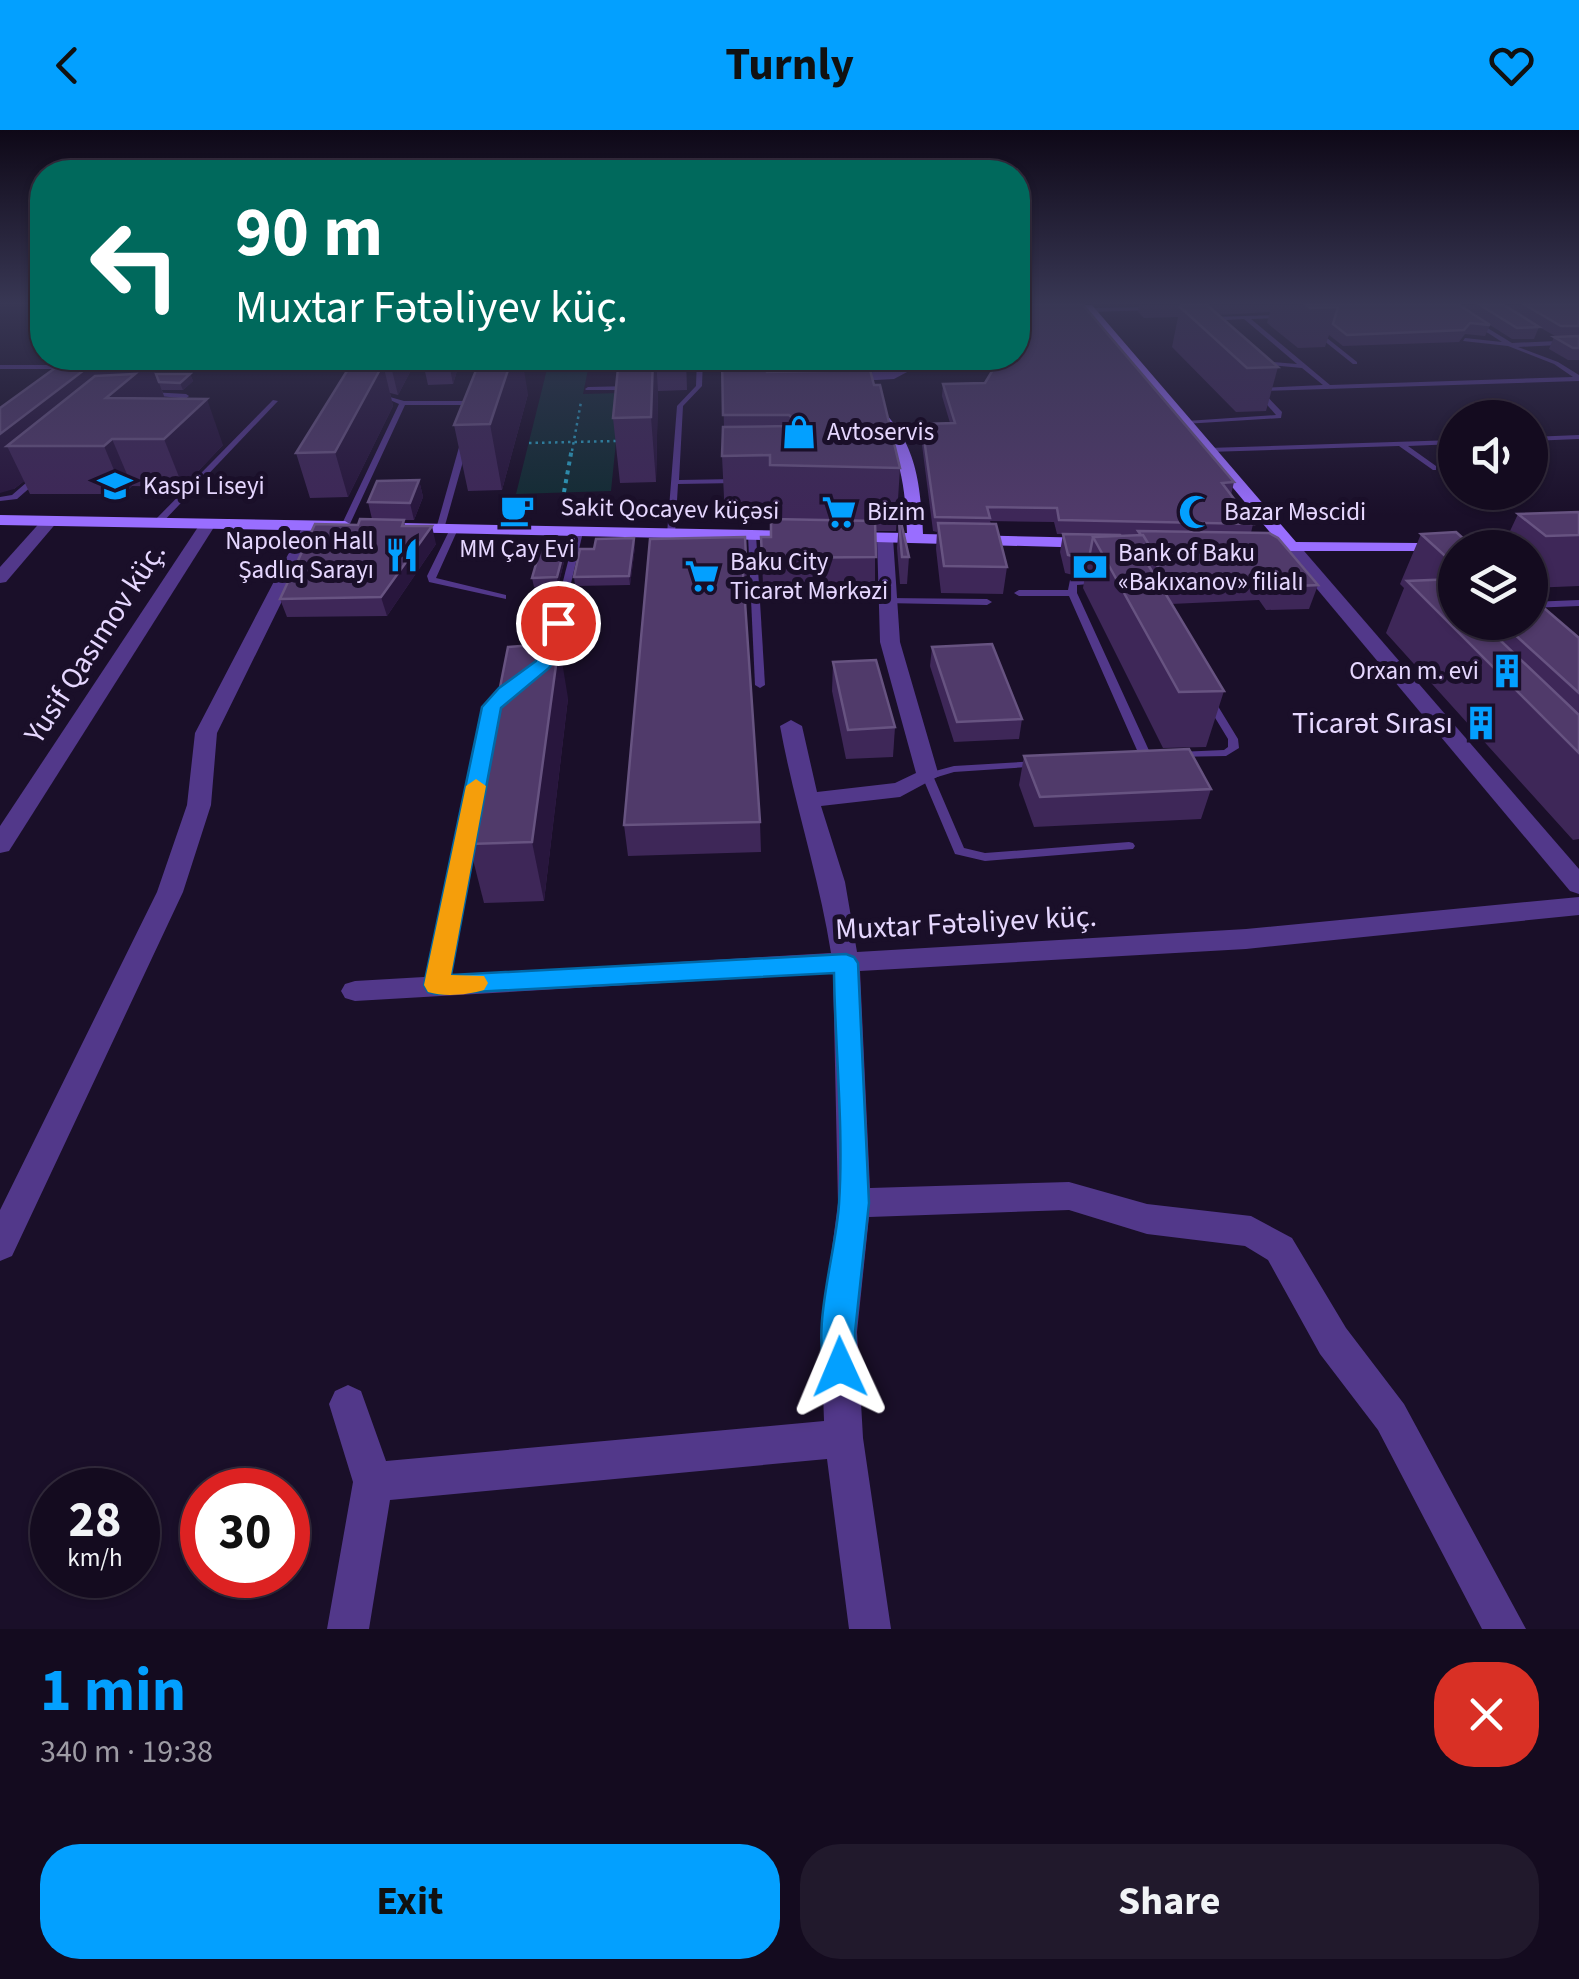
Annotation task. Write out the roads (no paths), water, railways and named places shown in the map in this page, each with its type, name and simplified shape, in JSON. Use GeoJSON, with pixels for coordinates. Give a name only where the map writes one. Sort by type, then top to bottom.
{"type":"FeatureCollection","features":[{"type":"Feature","properties":{"kind":"street"},"geometry":{"type":"LineString","coordinates":[[829,375],[887,418],[901,441],[912,478],[915,538]]}},
{"type":"Feature","properties":{"kind":"street"},"geometry":{"type":"LineString","coordinates":[[835,379],[894,375]]}},
{"type":"Feature","properties":{"kind":"street"},"geometry":{"type":"LineString","coordinates":[[1145,375],[1579,886]]}},
{"type":"Feature","properties":{"kind":"street"},"geometry":{"type":"LineString","coordinates":[[0,520],[364,527]]}},
{"type":"Feature","properties":{"kind":"street"},"geometry":{"type":"LineString","coordinates":[[0,578],[50,521]]}},
{"type":"Feature","properties":{"kind":"street","name":"Yusif Qasımov küç."},"geometry":{"type":"LineString","coordinates":[[0,845],[208,524]]}},
{"type":"Feature","properties":{"kind":"street"},"geometry":{"type":"LineString","coordinates":[[0,1244],[170,892],[199,805],[206,733],[312,526]]}},
{"type":"Feature","properties":{"kind":"street","name":"Sakit Qocayev küçəsi"},"geometry":{"type":"LineString","coordinates":[[383,527],[1121,544]]}},
{"type":"Feature","properties":{"kind":"street"},"geometry":{"type":"LineString","coordinates":[[808,800],[900,790],[928,776],[890,642],[885,538]]}},
{"type":"Feature","properties":{"kind":"street"},"geometry":{"type":"LineString","coordinates":[[1235,546],[1424,554],[1579,541]]}},
{"type":"Feature","properties":{"kind":"street"},"geometry":{"type":"LineString","coordinates":[[791,726],[832,882],[846,963],[854,1203],[838,1332],[844,1438],[870,1629]]}},
{"type":"Feature","properties":{"kind":"street","name":"Muxtar Fətəliyev küç."},"geometry":{"type":"LineString","coordinates":[[355,990],[1246,939],[1579,906]]}},
{"type":"Feature","properties":{"kind":"street"},"geometry":{"type":"LineString","coordinates":[[854,1203],[1069,1196],[1146,1219],[1252,1230],[1267,1238],[1280,1249],[1333,1341],[1391,1417],[1505,1629]]}},
{"type":"Feature","properties":{"kind":"street"},"geometry":{"type":"LineString","coordinates":[[348,1404],[373,1482],[348,1629]]}},
{"type":"Feature","properties":{"kind":"street"},"geometry":{"type":"LineString","coordinates":[[373,1482],[844,1438]]}},
{"type":"Feature","properties":{"kind":"lane"},"geometry":{"type":"LineString","coordinates":[[671,534],[680,406],[699,386],[699,375]]}},
{"type":"Feature","properties":{"kind":"lane"},"geometry":{"type":"LineString","coordinates":[[1315,375],[1329,387]]}},
{"type":"Feature","properties":{"kind":"lane"},"geometry":{"type":"LineString","coordinates":[[1186,423],[1273,419],[1280,413],[1256,389],[1579,379]]}},
{"type":"Feature","properties":{"kind":"lane"},"geometry":{"type":"LineString","coordinates":[[585,391],[641,385]]}},
{"type":"Feature","properties":{"kind":"lane"},"geometry":{"type":"LineString","coordinates":[[143,394],[186,396],[162,412]]}},
{"type":"Feature","properties":{"kind":"lane"},"geometry":{"type":"LineString","coordinates":[[385,396],[404,403],[458,402],[474,408],[447,529],[430,576],[432,580],[502,597]]}},
{"type":"Feature","properties":{"kind":"lane"},"geometry":{"type":"LineString","coordinates":[[842,397],[861,396]]}},
{"type":"Feature","properties":{"kind":"lane"},"geometry":{"type":"LineString","coordinates":[[156,523],[275,400]]}},
{"type":"Feature","properties":{"kind":"lane"},"geometry":{"type":"LineString","coordinates":[[344,526],[404,403]]}},
{"type":"Feature","properties":{"kind":"lane"},"geometry":{"type":"LineString","coordinates":[[1548,438],[1579,437]]}},
{"type":"Feature","properties":{"kind":"lane"},"geometry":{"type":"LineString","coordinates":[[1208,450],[1438,443]]}},
{"type":"Feature","properties":{"kind":"lane"},"geometry":{"type":"LineString","coordinates":[[1401,444],[1434,468]]}},
{"type":"Feature","properties":{"kind":"lane"},"geometry":{"type":"LineString","coordinates":[[0,499],[19,494],[45,472]]}},
{"type":"Feature","properties":{"kind":"lane"},"geometry":{"type":"LineString","coordinates":[[675,482],[751,481]]}},
{"type":"Feature","properties":{"kind":"lane"},"geometry":{"type":"LineString","coordinates":[[542,664],[551,653],[580,532]]}},
{"type":"Feature","properties":{"kind":"lane"},"geometry":{"type":"LineString","coordinates":[[752,535],[760,686]]}},
{"type":"Feature","properties":{"kind":"lane"},"geometry":{"type":"LineString","coordinates":[[1118,580],[1074,582],[1072,593],[1146,757]]}},
{"type":"Feature","properties":{"kind":"lane"},"geometry":{"type":"LineString","coordinates":[[1019,593],[1072,593]]}},
{"type":"Feature","properties":{"kind":"lane"},"geometry":{"type":"LineString","coordinates":[[887,601],[987,602]]}},
{"type":"Feature","properties":{"kind":"lane"},"geometry":{"type":"LineString","coordinates":[[1548,604],[1579,603]]}},
{"type":"Feature","properties":{"kind":"lane"},"geometry":{"type":"LineString","coordinates":[[436,985],[492,707],[518,682]]}},
{"type":"Feature","properties":{"kind":"lane"},"geometry":{"type":"LineString","coordinates":[[1126,758],[1226,753],[1234,748],[1234,739],[1204,691]]}},
{"type":"Feature","properties":{"kind":"lane"},"geometry":{"type":"LineString","coordinates":[[1050,763],[954,769],[928,776],[960,851],[970,856],[1129,846]]}},
{"type":"Feature","properties":{"kind":"place","name":"Avtoservis"},"geometry":{"type":"Point","coordinates":[799,432]}},
{"type":"Feature","properties":{"kind":"place","name":"Kaspi Liseyi"},"geometry":{"type":"Point","coordinates":[115,486]}},
{"type":"Feature","properties":{"kind":"place","name":"MM Çay Evi"},"geometry":{"type":"Point","coordinates":[517,510]}},
{"type":"Feature","properties":{"kind":"place","name":"Bizim"},"geometry":{"type":"Point","coordinates":[839,512]}},
{"type":"Feature","properties":{"kind":"place","name":"Bazar Məscidi"},"geometry":{"type":"Point","coordinates":[1196,512]}},
{"type":"Feature","properties":{"kind":"place","name":"Napoleon Hall Şadlıq Sarayı"},"geometry":{"type":"Point","coordinates":[402,555]}},
{"type":"Feature","properties":{"kind":"place","name":"Bank of Baku «Bakıxanov» filialı"},"geometry":{"type":"Point","coordinates":[1090,567]}},
{"type":"Feature","properties":{"kind":"place","name":"Baku City Ticarət Mərkəzi"},"geometry":{"type":"Point","coordinates":[702,576]}},
{"type":"Feature","properties":{"kind":"place","name":"Orxan m. evi"},"geometry":{"type":"Point","coordinates":[1507,671]}},
{"type":"Feature","properties":{"kind":"place","name":"Ticarət Sırası"},"geometry":{"type":"Point","coordinates":[1481,723]}}]}
